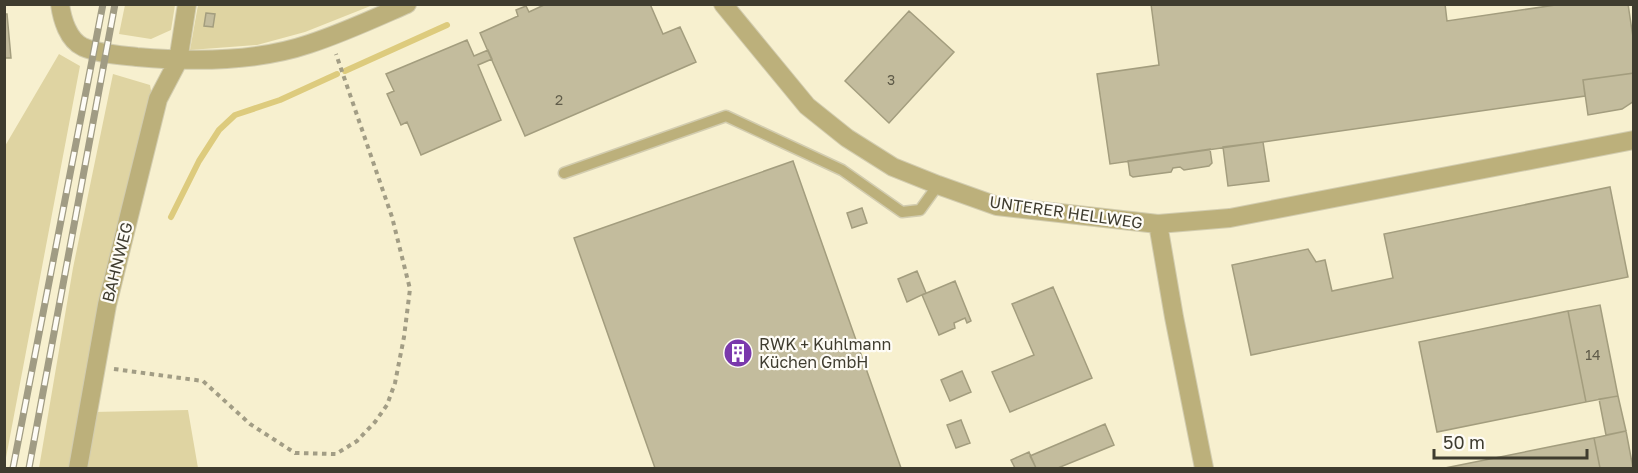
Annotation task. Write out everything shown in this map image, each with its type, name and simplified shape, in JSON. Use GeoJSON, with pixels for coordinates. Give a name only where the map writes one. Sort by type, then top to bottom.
{"type":"FeatureCollection","features":[{"type":"Feature","properties":{"kind":"street"},"geometry":{"type":"LineString","coordinates":[[60,4],[62,20],[72,37],[82,46],[117,55],[178,61],[260,55],[308,44],[407,4]]}},
{"type":"Feature","properties":{"kind":"street","name":"BAHNWEG"},"geometry":{"type":"LineString","coordinates":[[78,468],[106,305],[158,99],[178,61],[187,4]]}},
{"type":"Feature","properties":{"kind":"street","name":"UNTERER HELLWEG"},"geometry":{"type":"LineString","coordinates":[[723,4],[807,106],[847,138],[893,167],[997,206],[1158,224],[1230,218],[1634,140]]}},
{"type":"Feature","properties":{"kind":"street","name":"UNTERER HELLWEG"},"geometry":{"type":"LineString","coordinates":[[1158,224],[1204,468]]}},
{"type":"Feature","properties":{"kind":"lane"},"geometry":{"type":"LineString","coordinates":[[564,173],[726,116],[842,170],[902,212],[920,210],[938,185]]}},
{"type":"Feature","properties":{"kind":"path"},"geometry":{"type":"LineString","coordinates":[[96,366],[203,381],[250,424],[295,453],[336,454],[357,441],[375,423],[387,405],[395,383],[410,288],[392,216],[329,36]]}},
{"type":"Feature","properties":{"kind":"shaded area"},"geometry":{"type":"Polygon","coordinates":[[[125,5],[175,5],[171,30],[151,39],[119,34],[125,5]]]}},
{"type":"Feature","properties":{"kind":"shaded area"},"geometry":{"type":"Polygon","coordinates":[[[198,5],[373,5],[305,32],[257,45],[190,50],[198,5]]]}},
{"type":"Feature","properties":{"kind":"shaded area"},"geometry":{"type":"Polygon","coordinates":[[[59,54],[80,66],[5,463],[5,146],[59,54]]]}},
{"type":"Feature","properties":{"kind":"shaded area"},"geometry":{"type":"Polygon","coordinates":[[[113,74],[150,85],[152,96],[70,468],[39,468],[73,268],[113,74]]]}},
{"type":"Feature","properties":{"kind":"shaded area"},"geometry":{"type":"Polygon","coordinates":[[[188,410],[198,468],[83,468],[93,412],[188,410]]]}},
{"type":"Feature","properties":{"kind":"building"},"geometry":{"type":"Polygon","coordinates":[[[546,4],[650,4],[663,34],[680,27],[696,62],[525,136],[480,33],[518,16],[516,10],[526,6],[529,12],[546,4]]]}},
{"type":"Feature","properties":{"kind":"building"},"geometry":{"type":"Polygon","coordinates":[[[1151,4],[1445,4],[1447,21],[1562,4],[1628,4],[1634,44],[1634,73],[1583,80],[1585,96],[1110,164],[1097,74],[1159,65],[1151,4]]]}},
{"type":"Feature","properties":{"kind":"building"},"geometry":{"type":"Polygon","coordinates":[[[909,11],[954,52],[889,123],[845,81],[909,11]]]}},
{"type":"Feature","properties":{"kind":"building"},"geometry":{"type":"Polygon","coordinates":[[[206,13],[215,14],[213,27],[204,26],[206,13]]]}},
{"type":"Feature","properties":{"kind":"building"},"geometry":{"type":"Polygon","coordinates":[[[4,14],[7,14],[11,58],[4,58],[4,14]]]}},
{"type":"Feature","properties":{"kind":"building"},"geometry":{"type":"Polygon","coordinates":[[[467,40],[474,56],[488,50],[492,59],[478,65],[501,120],[421,155],[407,122],[401,125],[387,94],[394,91],[386,74],[467,40]]]}},
{"type":"Feature","properties":{"kind":"building"},"geometry":{"type":"Polygon","coordinates":[[[1634,73],[1634,101],[1622,109],[1588,115],[1583,80],[1634,73]]]}},
{"type":"Feature","properties":{"kind":"building"},"geometry":{"type":"Polygon","coordinates":[[[1263,142],[1269,181],[1228,186],[1223,147],[1263,142]]]}},
{"type":"Feature","properties":{"kind":"building"},"geometry":{"type":"Polygon","coordinates":[[[1210,149],[1212,163],[1209,166],[1184,170],[1180,167],[1173,168],[1171,172],[1133,177],[1130,175],[1128,161],[1210,149]]]}},
{"type":"Feature","properties":{"kind":"building","name":"RWK + Kuhlmann Küchen GmbH"},"geometry":{"type":"Polygon","coordinates":[[[793,161],[901,468],[655,468],[574,238],[793,161]]]}},
{"type":"Feature","properties":{"kind":"building"},"geometry":{"type":"Polygon","coordinates":[[[1610,187],[1628,277],[1251,355],[1232,265],[1308,249],[1316,262],[1325,260],[1332,291],[1393,278],[1384,234],[1610,187]]]}},
{"type":"Feature","properties":{"kind":"building"},"geometry":{"type":"Polygon","coordinates":[[[862,208],[867,223],[852,228],[847,213],[862,208]]]}},
{"type":"Feature","properties":{"kind":"building"},"geometry":{"type":"Polygon","coordinates":[[[917,271],[926,293],[907,302],[898,279],[917,271]]]}},
{"type":"Feature","properties":{"kind":"building"},"geometry":{"type":"Polygon","coordinates":[[[955,281],[971,321],[967,323],[965,318],[954,323],[955,328],[939,335],[922,295],[955,281]]]}},
{"type":"Feature","properties":{"kind":"building"},"geometry":{"type":"Polygon","coordinates":[[[1053,287],[1092,378],[1010,412],[992,372],[1034,355],[1012,304],[1053,287]]]}},
{"type":"Feature","properties":{"kind":"building"},"geometry":{"type":"Polygon","coordinates":[[[1600,305],[1618,396],[1586,402],[1568,311],[1600,305]]]}},
{"type":"Feature","properties":{"kind":"building"},"geometry":{"type":"Polygon","coordinates":[[[1568,311],[1586,402],[1437,432],[1419,342],[1568,311]]]}},
{"type":"Feature","properties":{"kind":"building"},"geometry":{"type":"Polygon","coordinates":[[[962,371],[971,392],[950,401],[941,380],[962,371]]]}},
{"type":"Feature","properties":{"kind":"building"},"geometry":{"type":"Polygon","coordinates":[[[1618,396],[1626,431],[1606,435],[1599,399],[1618,396]]]}},
{"type":"Feature","properties":{"kind":"building"},"geometry":{"type":"Polygon","coordinates":[[[961,420],[970,443],[956,448],[947,425],[961,420]]]}},
{"type":"Feature","properties":{"kind":"building"},"geometry":{"type":"Polygon","coordinates":[[[1105,424],[1114,445],[1058,468],[1036,468],[1030,456],[1105,424]]]}},
{"type":"Feature","properties":{"kind":"building"},"geometry":{"type":"Polygon","coordinates":[[[1626,431],[1633,468],[1600,468],[1594,438],[1626,431]]]}},
{"type":"Feature","properties":{"kind":"building"},"geometry":{"type":"Polygon","coordinates":[[[1594,438],[1600,468],[1445,468],[1594,438]]]}},
{"type":"Feature","properties":{"kind":"building"},"geometry":{"type":"Polygon","coordinates":[[[1029,452],[1036,468],[1015,468],[1011,460],[1029,452]]]}},
{"type":"Feature","properties":{"kind":"waterway"},"geometry":{"type":"LineString","coordinates":[[345,71],[447,25]]}},
{"type":"Feature","properties":{"kind":"waterway"},"geometry":{"type":"LineString","coordinates":[[171,217],[199,161],[219,130],[235,115],[280,100],[337,74]]}},
{"type":"Feature","properties":{"kind":"railway"},"geometry":{"type":"LineString","coordinates":[[13,468],[103,4]]}},
{"type":"Feature","properties":{"kind":"railway"},"geometry":{"type":"LineString","coordinates":[[29,468],[115,4]]}},
{"type":"Feature","properties":{"kind":"place","name":"RWK + Kuhlmann Küchen GmbH"},"geometry":{"type":"Point","coordinates":[738,353]}}]}
